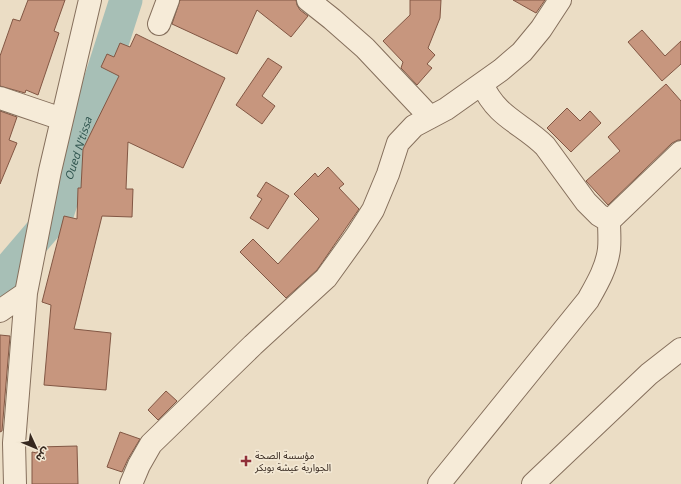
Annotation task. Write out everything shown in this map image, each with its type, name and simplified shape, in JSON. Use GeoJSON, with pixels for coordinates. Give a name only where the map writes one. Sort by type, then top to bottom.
{"type":"FeatureCollection","features":[{"type":"Feature","properties":{"kind":"street"},"geometry":{"type":"LineString","coordinates":[[15,484],[14,443],[26,294],[50,171],[90,0]]}},
{"type":"Feature","properties":{"kind":"street"},"geometry":{"type":"LineString","coordinates":[[159,24],[168,0]]}},
{"type":"Feature","properties":{"kind":"street"},"geometry":{"type":"LineString","coordinates":[[308,0],[365,48],[430,117]]}},
{"type":"Feature","properties":{"kind":"street"},"geometry":{"type":"LineString","coordinates":[[131,484],[139,465],[151,444],[252,345],[326,278],[373,210],[388,174],[398,143],[414,126],[446,109],[501,70],[522,52],[541,29],[560,0]]}},
{"type":"Feature","properties":{"kind":"street"},"geometry":{"type":"LineString","coordinates":[[482,84],[493,103],[503,114],[545,146],[586,202],[599,215],[609,220]]}},
{"type":"Feature","properties":{"kind":"street"},"geometry":{"type":"LineString","coordinates":[[0,98],[62,119]]}},
{"type":"Feature","properties":{"kind":"street"},"geometry":{"type":"LineString","coordinates":[[439,484],[588,300],[605,266],[609,249],[609,220],[681,152]]}},
{"type":"Feature","properties":{"kind":"street"},"geometry":{"type":"LineString","coordinates":[[0,311],[26,294]]}},
{"type":"Feature","properties":{"kind":"street"},"geometry":{"type":"LineString","coordinates":[[533,484],[649,374],[681,349]]}},
{"type":"Feature","properties":{"kind":"building"},"geometry":{"type":"Polygon","coordinates":[[[28,0],[65,0],[54,31],[59,33],[38,95],[26,90],[25,93],[0,86],[0,56],[13,19],[20,21],[28,0]]]}},
{"type":"Feature","properties":{"kind":"building"},"geometry":{"type":"Polygon","coordinates":[[[180,0],[296,0],[300,10],[308,16],[291,37],[257,10],[237,54],[172,24],[180,0]]]}},
{"type":"Feature","properties":{"kind":"building"},"geometry":{"type":"Polygon","coordinates":[[[410,0],[441,0],[440,18],[428,48],[435,55],[427,64],[432,68],[417,85],[401,68],[403,62],[383,41],[410,15],[410,0]]]}},
{"type":"Feature","properties":{"kind":"building"},"geometry":{"type":"Polygon","coordinates":[[[513,0],[545,0],[536,13],[513,0]]]}},
{"type":"Feature","properties":{"kind":"building"},"geometry":{"type":"Polygon","coordinates":[[[642,30],[665,56],[681,41],[681,64],[662,81],[628,42],[642,30]]]}},
{"type":"Feature","properties":{"kind":"building"},"geometry":{"type":"Polygon","coordinates":[[[136,34],[225,78],[183,168],[128,142],[126,189],[133,189],[132,217],[102,216],[74,329],[111,333],[106,390],[44,385],[51,305],[42,302],[64,216],[77,219],[78,188],[81,188],[83,149],[119,76],[101,67],[107,54],[114,57],[120,43],[130,47],[136,34]]]}},
{"type":"Feature","properties":{"kind":"building"},"geometry":{"type":"Polygon","coordinates":[[[268,58],[282,67],[262,96],[275,106],[262,124],[236,105],[268,58]]]}},
{"type":"Feature","properties":{"kind":"building"},"geometry":{"type":"Polygon","coordinates":[[[666,84],[681,101],[681,140],[672,143],[608,205],[586,181],[620,151],[608,137],[666,84]]]}},
{"type":"Feature","properties":{"kind":"building"},"geometry":{"type":"Polygon","coordinates":[[[567,108],[580,121],[590,111],[601,123],[571,152],[547,128],[567,108]]]}},
{"type":"Feature","properties":{"kind":"building"},"geometry":{"type":"Polygon","coordinates":[[[0,111],[17,117],[9,140],[17,143],[0,184],[0,111]]]}},
{"type":"Feature","properties":{"kind":"building"},"geometry":{"type":"Polygon","coordinates":[[[328,167],[344,184],[339,188],[359,209],[317,270],[286,298],[240,252],[253,239],[278,264],[319,219],[294,194],[315,173],[318,177],[328,167]]]}},
{"type":"Feature","properties":{"kind":"building"},"geometry":{"type":"Polygon","coordinates":[[[266,182],[289,196],[268,229],[250,218],[262,199],[257,196],[266,182]]]}},
{"type":"Feature","properties":{"kind":"building"},"geometry":{"type":"Polygon","coordinates":[[[0,335],[10,336],[2,431],[0,432],[0,335]]]}},
{"type":"Feature","properties":{"kind":"building"},"geometry":{"type":"Polygon","coordinates":[[[166,391],[177,401],[158,420],[148,410],[166,391]]]}},
{"type":"Feature","properties":{"kind":"building"},"geometry":{"type":"Polygon","coordinates":[[[120,432],[140,439],[122,472],[107,467],[120,432]]]}},
{"type":"Feature","properties":{"kind":"building"},"geometry":{"type":"Polygon","coordinates":[[[77,446],[78,484],[32,484],[32,452],[37,453],[38,447],[77,446]]]}},
{"type":"Feature","properties":{"kind":"waterway","name":"Oued N'tissa"},"geometry":{"type":"LineString","coordinates":[[0,280],[58,212],[126,0]]}},
{"type":"Feature","properties":{"kind":"place","name":"مؤسسة الصحة الجوارية عيشة بوبكر"},"geometry":{"type":"Point","coordinates":[246,461]}}]}
